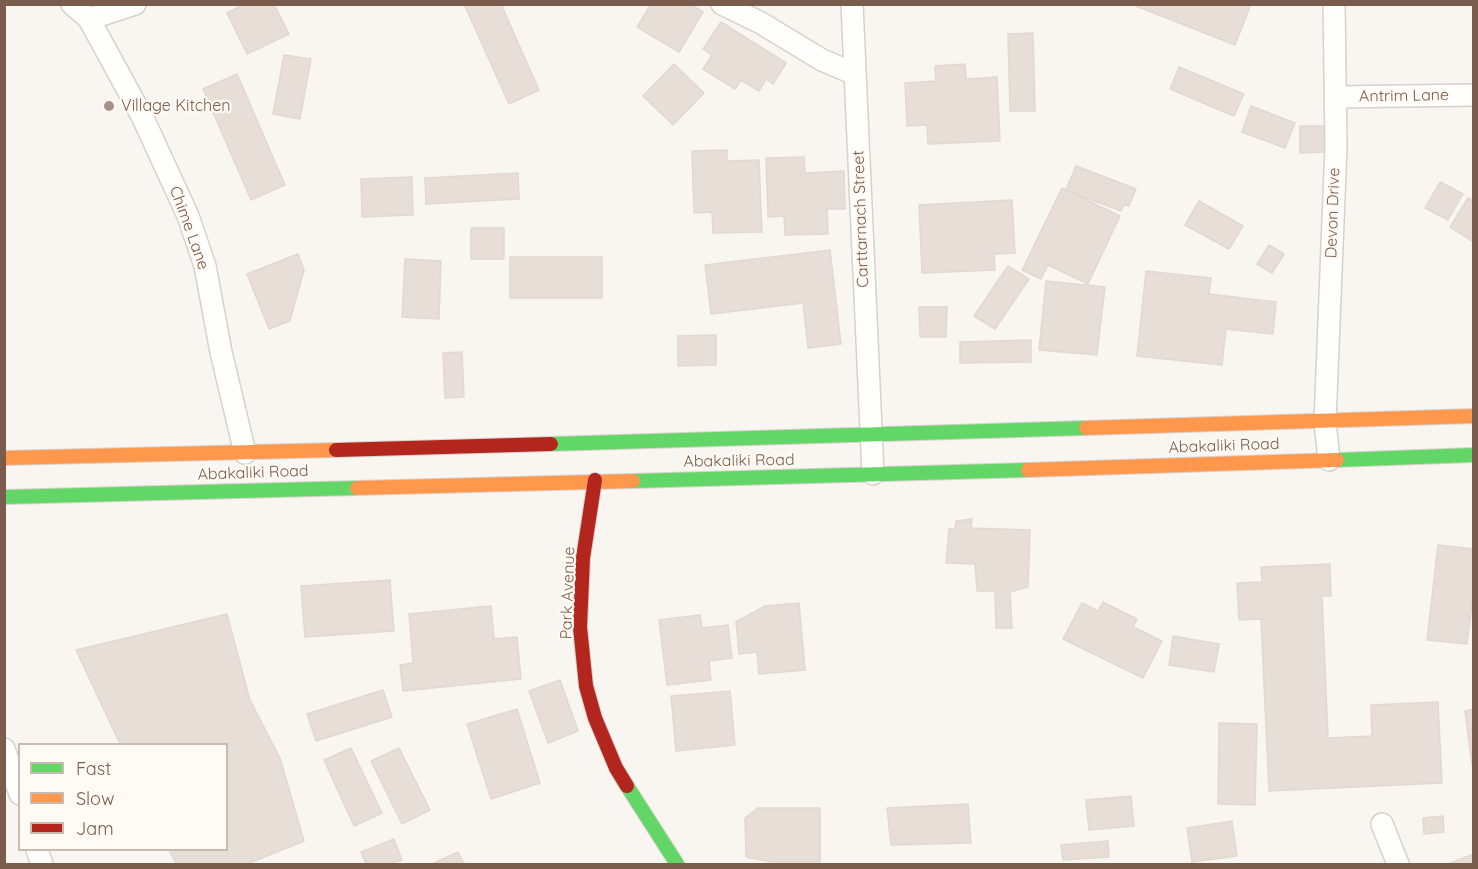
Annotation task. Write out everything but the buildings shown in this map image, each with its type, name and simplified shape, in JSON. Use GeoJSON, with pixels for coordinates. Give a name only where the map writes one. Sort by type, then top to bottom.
{"type":"FeatureCollection","features":[{"type":"Feature","properties":{"kind":"main road","name":"Abakaliki Road"},"geometry":{"type":"LineString","coordinates":[[4,458],[245,453],[1473,416]]}},
{"type":"Feature","properties":{"kind":"main road","name":"Abakaliki Road"},"geometry":{"type":"LineString","coordinates":[[4,497],[873,474],[1473,455]]}},
{"type":"Feature","properties":{"kind":"main road","name":"Park Avenue"},"geometry":{"type":"LineString","coordinates":[[595,480],[584,558],[580,627],[586,686],[595,718],[616,768],[677,864]]}},
{"type":"Feature","properties":{"kind":"street","name":"Chime Lane"},"geometry":{"type":"LineString","coordinates":[[72,4],[89,19],[144,118],[188,216],[205,266],[221,352],[245,453]]}},
{"type":"Feature","properties":{"kind":"street"},"geometry":{"type":"LineString","coordinates":[[89,19],[135,4]]}},
{"type":"Feature","properties":{"kind":"street"},"geometry":{"type":"LineString","coordinates":[[722,4],[760,23],[822,60],[855,74]]}},
{"type":"Feature","properties":{"kind":"street","name":"Carttarnach Street"},"geometry":{"type":"LineString","coordinates":[[852,4],[873,474]]}},
{"type":"Feature","properties":{"kind":"street","name":"Devon Drive"},"geometry":{"type":"LineString","coordinates":[[1329,460],[1325,422],[1335,97],[1334,4]]}},
{"type":"Feature","properties":{"kind":"street","name":"Antrim Lane"},"geometry":{"type":"LineString","coordinates":[[1335,97],[1473,95]]}},
{"type":"Feature","properties":{"kind":"street"},"geometry":{"type":"LineString","coordinates":[[4,749],[18,788]]}},
{"type":"Feature","properties":{"kind":"street"},"geometry":{"type":"LineString","coordinates":[[1382,824],[1398,864]]}},
{"type":"Feature","properties":{"kind":"traffic: fast"},"geometry":{"type":"LineString","coordinates":[[551,444],[1086,428]]}},
{"type":"Feature","properties":{"kind":"traffic: fast"},"geometry":{"type":"LineString","coordinates":[[1337,460],[1474,455]]}},
{"type":"Feature","properties":{"kind":"traffic: fast"},"geometry":{"type":"LineString","coordinates":[[633,481],[1028,470]]}},
{"type":"Feature","properties":{"kind":"traffic: fast"},"geometry":{"type":"LineString","coordinates":[[4,497],[357,488]]}},
{"type":"Feature","properties":{"kind":"traffic: fast"},"geometry":{"type":"LineString","coordinates":[[627,786],[677,864]]}},
{"type":"Feature","properties":{"kind":"traffic: slow"},"geometry":{"type":"LineString","coordinates":[[1086,428],[1474,416]]}},
{"type":"Feature","properties":{"kind":"traffic: slow"},"geometry":{"type":"LineString","coordinates":[[4,458],[336,450]]}},
{"type":"Feature","properties":{"kind":"traffic: slow"},"geometry":{"type":"LineString","coordinates":[[1028,470],[1337,460]]}},
{"type":"Feature","properties":{"kind":"traffic: slow"},"geometry":{"type":"LineString","coordinates":[[357,488],[633,481]]}},
{"type":"Feature","properties":{"kind":"traffic: jam"},"geometry":{"type":"LineString","coordinates":[[336,450],[551,444]]}},
{"type":"Feature","properties":{"kind":"traffic: jam"},"geometry":{"type":"LineString","coordinates":[[595,480],[583,558],[580,627],[586,686],[595,718],[616,768],[627,786]]}},
{"type":"Feature","properties":{"kind":"place","name":"Village Kitchen"},"geometry":{"type":"Point","coordinates":[109,106]}}]}
